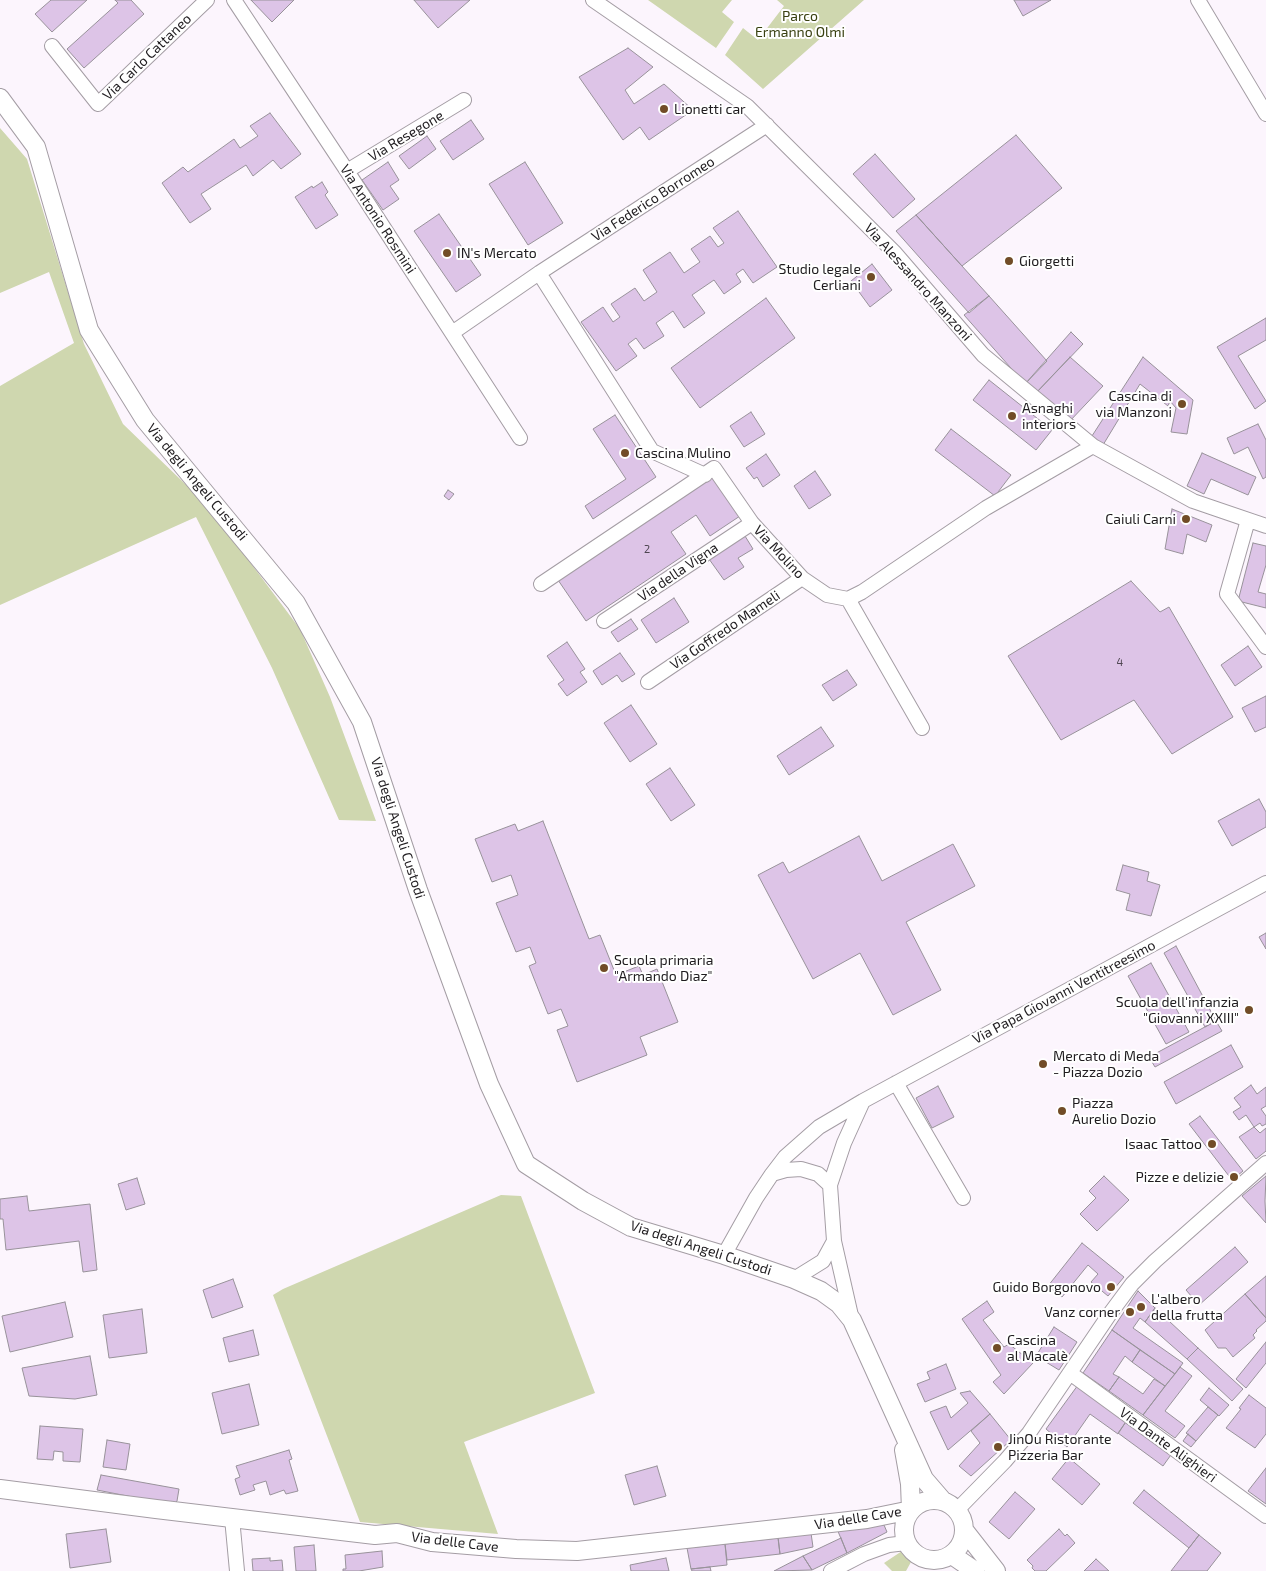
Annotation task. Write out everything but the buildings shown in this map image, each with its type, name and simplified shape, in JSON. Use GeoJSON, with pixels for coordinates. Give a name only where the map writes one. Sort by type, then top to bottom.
{"type":"FeatureCollection","features":[{"type":"Feature","properties":{"kind":"street","name":"Via Carlo Cattaneo"},"geometry":{"type":"LineString","coordinates":[[52,46],[98,104],[207,0]]}},
{"type":"Feature","properties":{"kind":"street","name":"Via Antonio Rosmini"},"geometry":{"type":"LineString","coordinates":[[234,0],[520,438]]}},
{"type":"Feature","properties":{"kind":"street","name":"Via Alessandro Manzoni"},"geometry":{"type":"LineString","coordinates":[[593,0],[747,106],[895,253],[983,355],[1093,446],[1194,501],[1266,526]]}},
{"type":"Feature","properties":{"kind":"street"},"geometry":{"type":"LineString","coordinates":[[1198,0],[1266,114]]}},
{"type":"Feature","properties":{"kind":"street","name":"Via degli Angeli Custodi"},"geometry":{"type":"LineString","coordinates":[[0,98],[36,147],[89,330],[145,420],[296,603],[362,722],[418,890],[489,1084],[526,1164],[583,1201],[631,1227],[724,1254],[794,1279],[821,1292],[839,1304],[852,1320],[924,1479],[950,1506]]}},
{"type":"Feature","properties":{"kind":"street","name":"Via Resegone"},"geometry":{"type":"LineString","coordinates":[[347,171],[464,100]]}},
{"type":"Feature","properties":{"kind":"street","name":"Via Federico Borromeo"},"geometry":{"type":"LineString","coordinates":[[452,333],[539,273],[767,125]]}},
{"type":"Feature","properties":{"kind":"street"},"geometry":{"type":"LineString","coordinates":[[539,273],[652,451],[705,474]]}},
{"type":"Feature","properties":{"kind":"street"},"geometry":{"type":"LineString","coordinates":[[922,728],[848,599],[862,592],[986,508],[1093,446]]}},
{"type":"Feature","properties":{"kind":"street","name":"Via Molino"},"geometry":{"type":"LineString","coordinates":[[705,474],[714,468],[752,523],[802,578],[827,595],[848,599]]}},
{"type":"Feature","properties":{"kind":"street"},"geometry":{"type":"LineString","coordinates":[[541,584],[705,474]]}},
{"type":"Feature","properties":{"kind":"street"},"geometry":{"type":"LineString","coordinates":[[1248,520],[1227,594],[1266,647]]}},
{"type":"Feature","properties":{"kind":"street","name":"Via della Vigna"},"geometry":{"type":"LineString","coordinates":[[604,621],[752,523]]}},
{"type":"Feature","properties":{"kind":"street","name":"Via Goffredo Mameli"},"geometry":{"type":"LineString","coordinates":[[648,682],[802,578]]}},
{"type":"Feature","properties":{"kind":"street","name":"Via Papa Giovanni Ventitreesimo"},"geometry":{"type":"LineString","coordinates":[[724,1254],[772,1174],[785,1157],[819,1127],[863,1101],[1266,883]]}},
{"type":"Feature","properties":{"kind":"street"},"geometry":{"type":"LineString","coordinates":[[896,1083],[963,1198]]}},
{"type":"Feature","properties":{"kind":"street"},"geometry":{"type":"LineString","coordinates":[[852,1320],[834,1241],[830,1185],[844,1143],[863,1101]]}},
{"type":"Feature","properties":{"kind":"street"},"geometry":{"type":"LineString","coordinates":[[950,1506],[1024,1440],[1121,1299],[1139,1278],[1266,1163]]}},
{"type":"Feature","properties":{"kind":"street"},"geometry":{"type":"LineString","coordinates":[[772,1174],[786,1170],[801,1169],[818,1174],[830,1185]]}},
{"type":"Feature","properties":{"kind":"street"},"geometry":{"type":"LineString","coordinates":[[794,1279],[823,1261],[834,1241]]}},
{"type":"Feature","properties":{"kind":"street","name":"Via Dante Alighieri"},"geometry":{"type":"LineString","coordinates":[[1070,1373],[1266,1516]]}},
{"type":"Feature","properties":{"kind":"street","name":"Via degli Angeli Custodi"},"geometry":{"type":"LineString","coordinates":[[900,1427],[910,1484],[911,1510]]}},
{"type":"Feature","properties":{"kind":"street","name":"Via delle Cave"},"geometry":{"type":"LineString","coordinates":[[0,1489],[375,1535],[392,1533],[427,1541],[516,1549],[577,1551],[867,1519],[911,1510]]}},
{"type":"Feature","properties":{"kind":"street"},"geometry":{"type":"LineString","coordinates":[[945,1562],[959,1548],[963,1540],[964,1523],[950,1506],[934,1500],[918,1504],[905,1519],[903,1527],[906,1543],[920,1564],[927,1560],[945,1562],[975,1571]]}},
{"type":"Feature","properties":{"kind":"street"},"geometry":{"type":"LineString","coordinates":[[232,1518],[237,1571]]}},
{"type":"Feature","properties":{"kind":"street"},"geometry":{"type":"LineString","coordinates":[[964,1530],[996,1571]]}},
{"type":"Feature","properties":{"kind":"street"},"geometry":{"type":"LineString","coordinates":[[830,1571],[888,1544],[906,1543]]}},
{"type":"Feature","properties":{"kind":"green space","name":"Parco Ermanno Olmi"},"geometry":{"type":"Polygon","coordinates":[[[648,0],[732,0],[722,12],[734,22],[716,48],[648,0]]]}},
{"type":"Feature","properties":{"kind":"green space","name":"Parco Ermanno Olmi"},"geometry":{"type":"Polygon","coordinates":[[[777,0],[864,0],[763,89],[725,55],[743,28],[758,40],[784,6],[777,0]]]}},
{"type":"Feature","properties":{"kind":"green space"},"geometry":{"type":"Polygon","coordinates":[[[0,128],[27,159],[84,344],[123,424],[208,506],[300,629],[330,697],[376,821],[339,820],[272,668],[196,517],[0,605],[0,386],[74,343],[49,272],[0,293],[0,128]]]}},
{"type":"Feature","properties":{"kind":"green space"},"geometry":{"type":"Polygon","coordinates":[[[501,1195],[521,1196],[595,1393],[464,1442],[498,1534],[360,1522],[273,1295],[501,1195]]]}},
{"type":"Feature","properties":{"kind":"green space"},"geometry":{"type":"Polygon","coordinates":[[[902,1551],[911,1562],[906,1571],[892,1571],[884,1563],[902,1551]]]}},
{"type":"Feature","properties":{"kind":"place","name":"Lionetti car"},"geometry":{"type":"Point","coordinates":[664,109]}},
{"type":"Feature","properties":{"kind":"place","name":"IN's Mercato"},"geometry":{"type":"Point","coordinates":[447,253]}},
{"type":"Feature","properties":{"kind":"place","name":"Giorgetti"},"geometry":{"type":"Point","coordinates":[1009,261]}},
{"type":"Feature","properties":{"kind":"place","name":"Studio legale Cerliani"},"geometry":{"type":"Point","coordinates":[871,277]}},
{"type":"Feature","properties":{"kind":"place","name":"Cascina di via Manzoni"},"geometry":{"type":"Point","coordinates":[1182,404]}},
{"type":"Feature","properties":{"kind":"place","name":"Asnaghi interiors"},"geometry":{"type":"Point","coordinates":[1012,416]}},
{"type":"Feature","properties":{"kind":"place","name":"Cascina Mulino"},"geometry":{"type":"Point","coordinates":[625,453]}},
{"type":"Feature","properties":{"kind":"place","name":"Caiuli Carni"},"geometry":{"type":"Point","coordinates":[1186,519]}},
{"type":"Feature","properties":{"kind":"place","name":"Scuola primaria \"Armando Diaz\""},"geometry":{"type":"Point","coordinates":[604,968]}},
{"type":"Feature","properties":{"kind":"place","name":"Scuola dell'infanzia \"Giovanni XXIII\""},"geometry":{"type":"Point","coordinates":[1249,1010]}},
{"type":"Feature","properties":{"kind":"place","name":"Mercato di Meda - Piazza Dozio"},"geometry":{"type":"Point","coordinates":[1043,1064]}},
{"type":"Feature","properties":{"kind":"place","name":"Piazza Aurelio Dozio"},"geometry":{"type":"Point","coordinates":[1062,1111]}},
{"type":"Feature","properties":{"kind":"place","name":"Isaac Tattoo"},"geometry":{"type":"Point","coordinates":[1212,1144]}},
{"type":"Feature","properties":{"kind":"place","name":"Pizze e delizie"},"geometry":{"type":"Point","coordinates":[1234,1177]}},
{"type":"Feature","properties":{"kind":"place","name":"Guido Borgonovo"},"geometry":{"type":"Point","coordinates":[1111,1287]}},
{"type":"Feature","properties":{"kind":"place","name":"L'albero della frutta"},"geometry":{"type":"Point","coordinates":[1141,1307]}},
{"type":"Feature","properties":{"kind":"place","name":"Vanz corner"},"geometry":{"type":"Point","coordinates":[1130,1312]}},
{"type":"Feature","properties":{"kind":"place","name":"Cascina al Macalè"},"geometry":{"type":"Point","coordinates":[997,1348]}},
{"type":"Feature","properties":{"kind":"place","name":"JinOu Ristorante Pizzeria Bar"},"geometry":{"type":"Point","coordinates":[998,1447]}}]}
